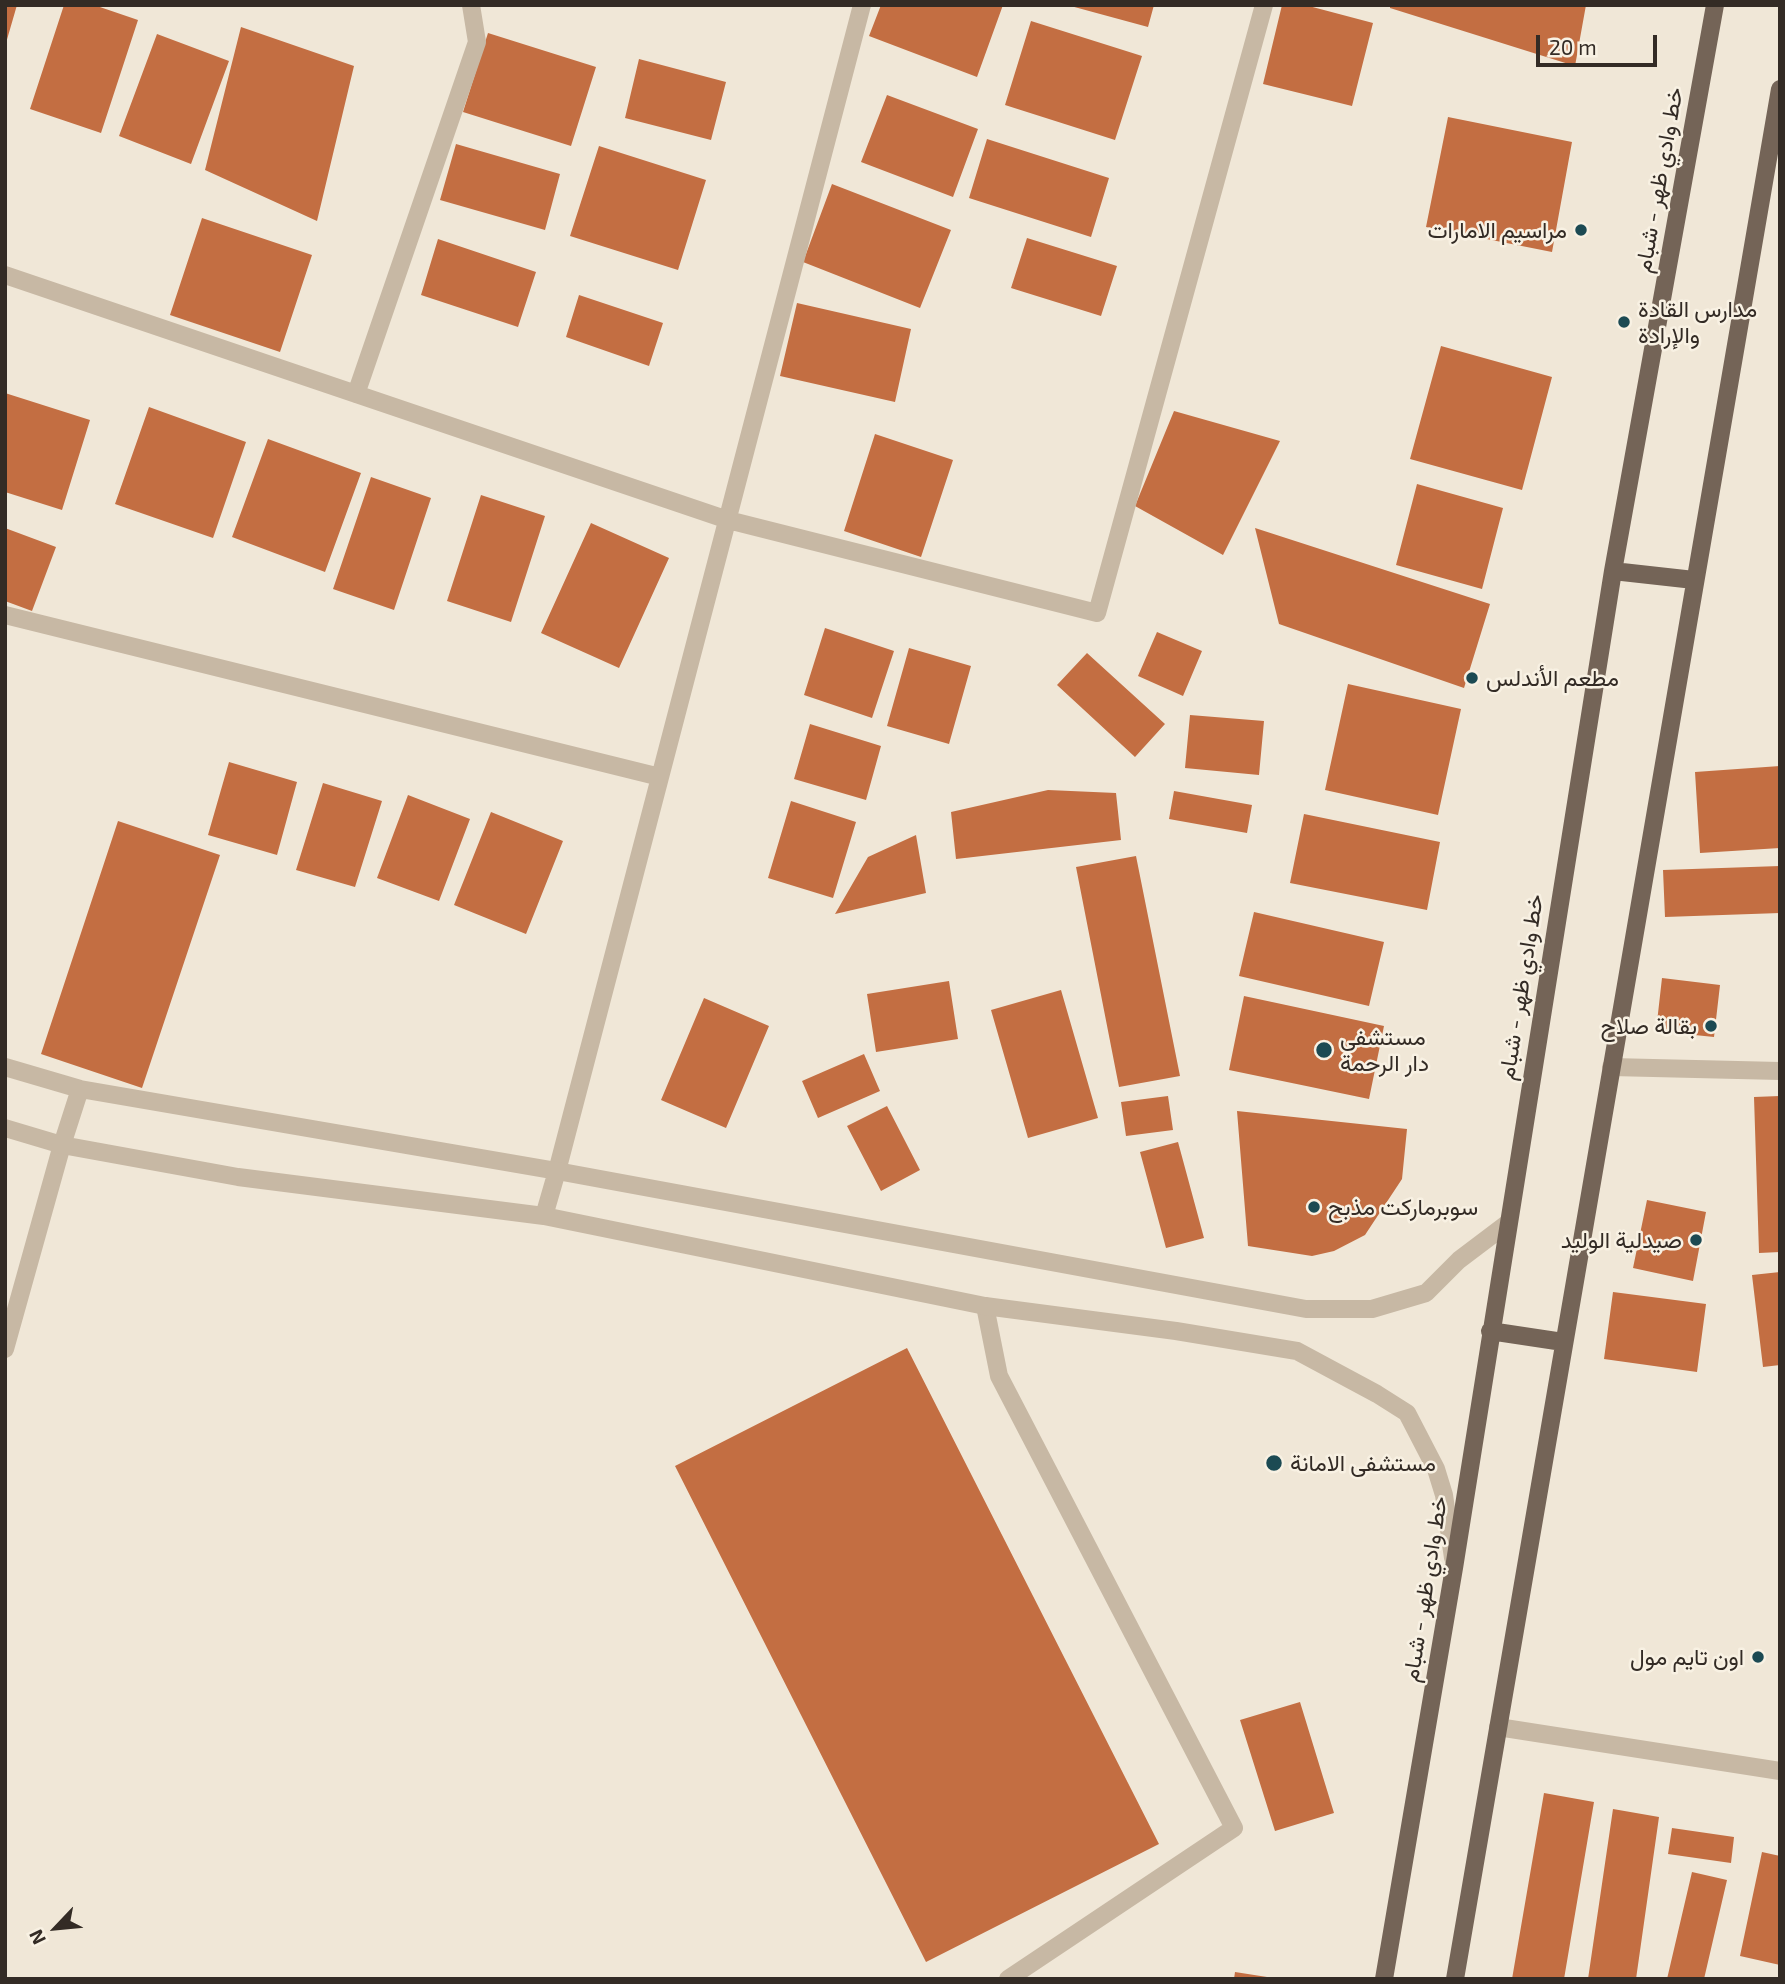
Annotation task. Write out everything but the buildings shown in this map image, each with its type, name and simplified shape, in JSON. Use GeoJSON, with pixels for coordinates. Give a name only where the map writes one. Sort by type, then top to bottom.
{"type":"FeatureCollection","features":[{"type":"Feature","properties":{"kind":"main road","name":"خط وادي ظهر - شبام"},"geometry":{"type":"LineString","coordinates":[[1384,1979],[1454,1567],[1613,570],[1715,5]]}},
{"type":"Feature","properties":{"kind":"main road"},"geometry":{"type":"LineString","coordinates":[[1455,1979],[1693,580],[1779,95]]}},
{"type":"Feature","properties":{"kind":"main road"},"geometry":{"type":"LineString","coordinates":[[1613,570],[1693,580]]}},
{"type":"Feature","properties":{"kind":"main road"},"geometry":{"type":"LineString","coordinates":[[1490,1331],[1563,1342]]}},
{"type":"Feature","properties":{"kind":"street"},"geometry":{"type":"LineString","coordinates":[[356,394],[477,42],[471,5]]}},
{"type":"Feature","properties":{"kind":"street"},"geometry":{"type":"LineString","coordinates":[[544,1216],[862,5]]}},
{"type":"Feature","properties":{"kind":"street"},"geometry":{"type":"LineString","coordinates":[[5,275],[728,520],[1097,613],[1264,5]]}},
{"type":"Feature","properties":{"kind":"street"},"geometry":{"type":"LineString","coordinates":[[5,615],[660,777]]}},
{"type":"Feature","properties":{"kind":"street"},"geometry":{"type":"LineString","coordinates":[[5,1067],[80,1089],[557,1171],[1306,1308],[1372,1309],[1426,1293],[1459,1260],[1508,1223]]}},
{"type":"Feature","properties":{"kind":"street"},"geometry":{"type":"LineString","coordinates":[[1611,1067],[1780,1071]]}},
{"type":"Feature","properties":{"kind":"street"},"geometry":{"type":"LineString","coordinates":[[5,1349],[80,1089]]}},
{"type":"Feature","properties":{"kind":"street"},"geometry":{"type":"LineString","coordinates":[[5,1128],[62,1145],[237,1177],[544,1216],[985,1306],[1177,1331],[1297,1351],[1407,1413],[1436,1469],[1444,1495],[1454,1567]]}},
{"type":"Feature","properties":{"kind":"street"},"geometry":{"type":"LineString","coordinates":[[985,1306],[999,1376],[1234,1828],[1008,1979]]}},
{"type":"Feature","properties":{"kind":"street"},"geometry":{"type":"LineString","coordinates":[[1498,1727],[1780,1771]]}},
{"type":"Feature","properties":{"kind":"place","name":"مراسيم الامارات"},"geometry":{"type":"Point","coordinates":[1581,230]}},
{"type":"Feature","properties":{"kind":"place","name":"مدارس القادة والإرادة"},"geometry":{"type":"Point","coordinates":[1624,322]}},
{"type":"Feature","properties":{"kind":"place","name":"مطعم الأندلس"},"geometry":{"type":"Point","coordinates":[1472,678]}},
{"type":"Feature","properties":{"kind":"place","name":"بقالة صلاح"},"geometry":{"type":"Point","coordinates":[1711,1026]}},
{"type":"Feature","properties":{"kind":"place","name":"مستشفى دار الرحمة"},"geometry":{"type":"Point","coordinates":[1324,1050]}},
{"type":"Feature","properties":{"kind":"place","name":"سوبرمارکت مذبح"},"geometry":{"type":"Point","coordinates":[1314,1207]}},
{"type":"Feature","properties":{"kind":"place","name":"صيدلية الوليد"},"geometry":{"type":"Point","coordinates":[1696,1240]}},
{"type":"Feature","properties":{"kind":"place","name":"مستشفى الامانة"},"geometry":{"type":"Point","coordinates":[1274,1463]}},
{"type":"Feature","properties":{"kind":"place","name":"اون تايم مول"},"geometry":{"type":"Point","coordinates":[1758,1657]}}]}
